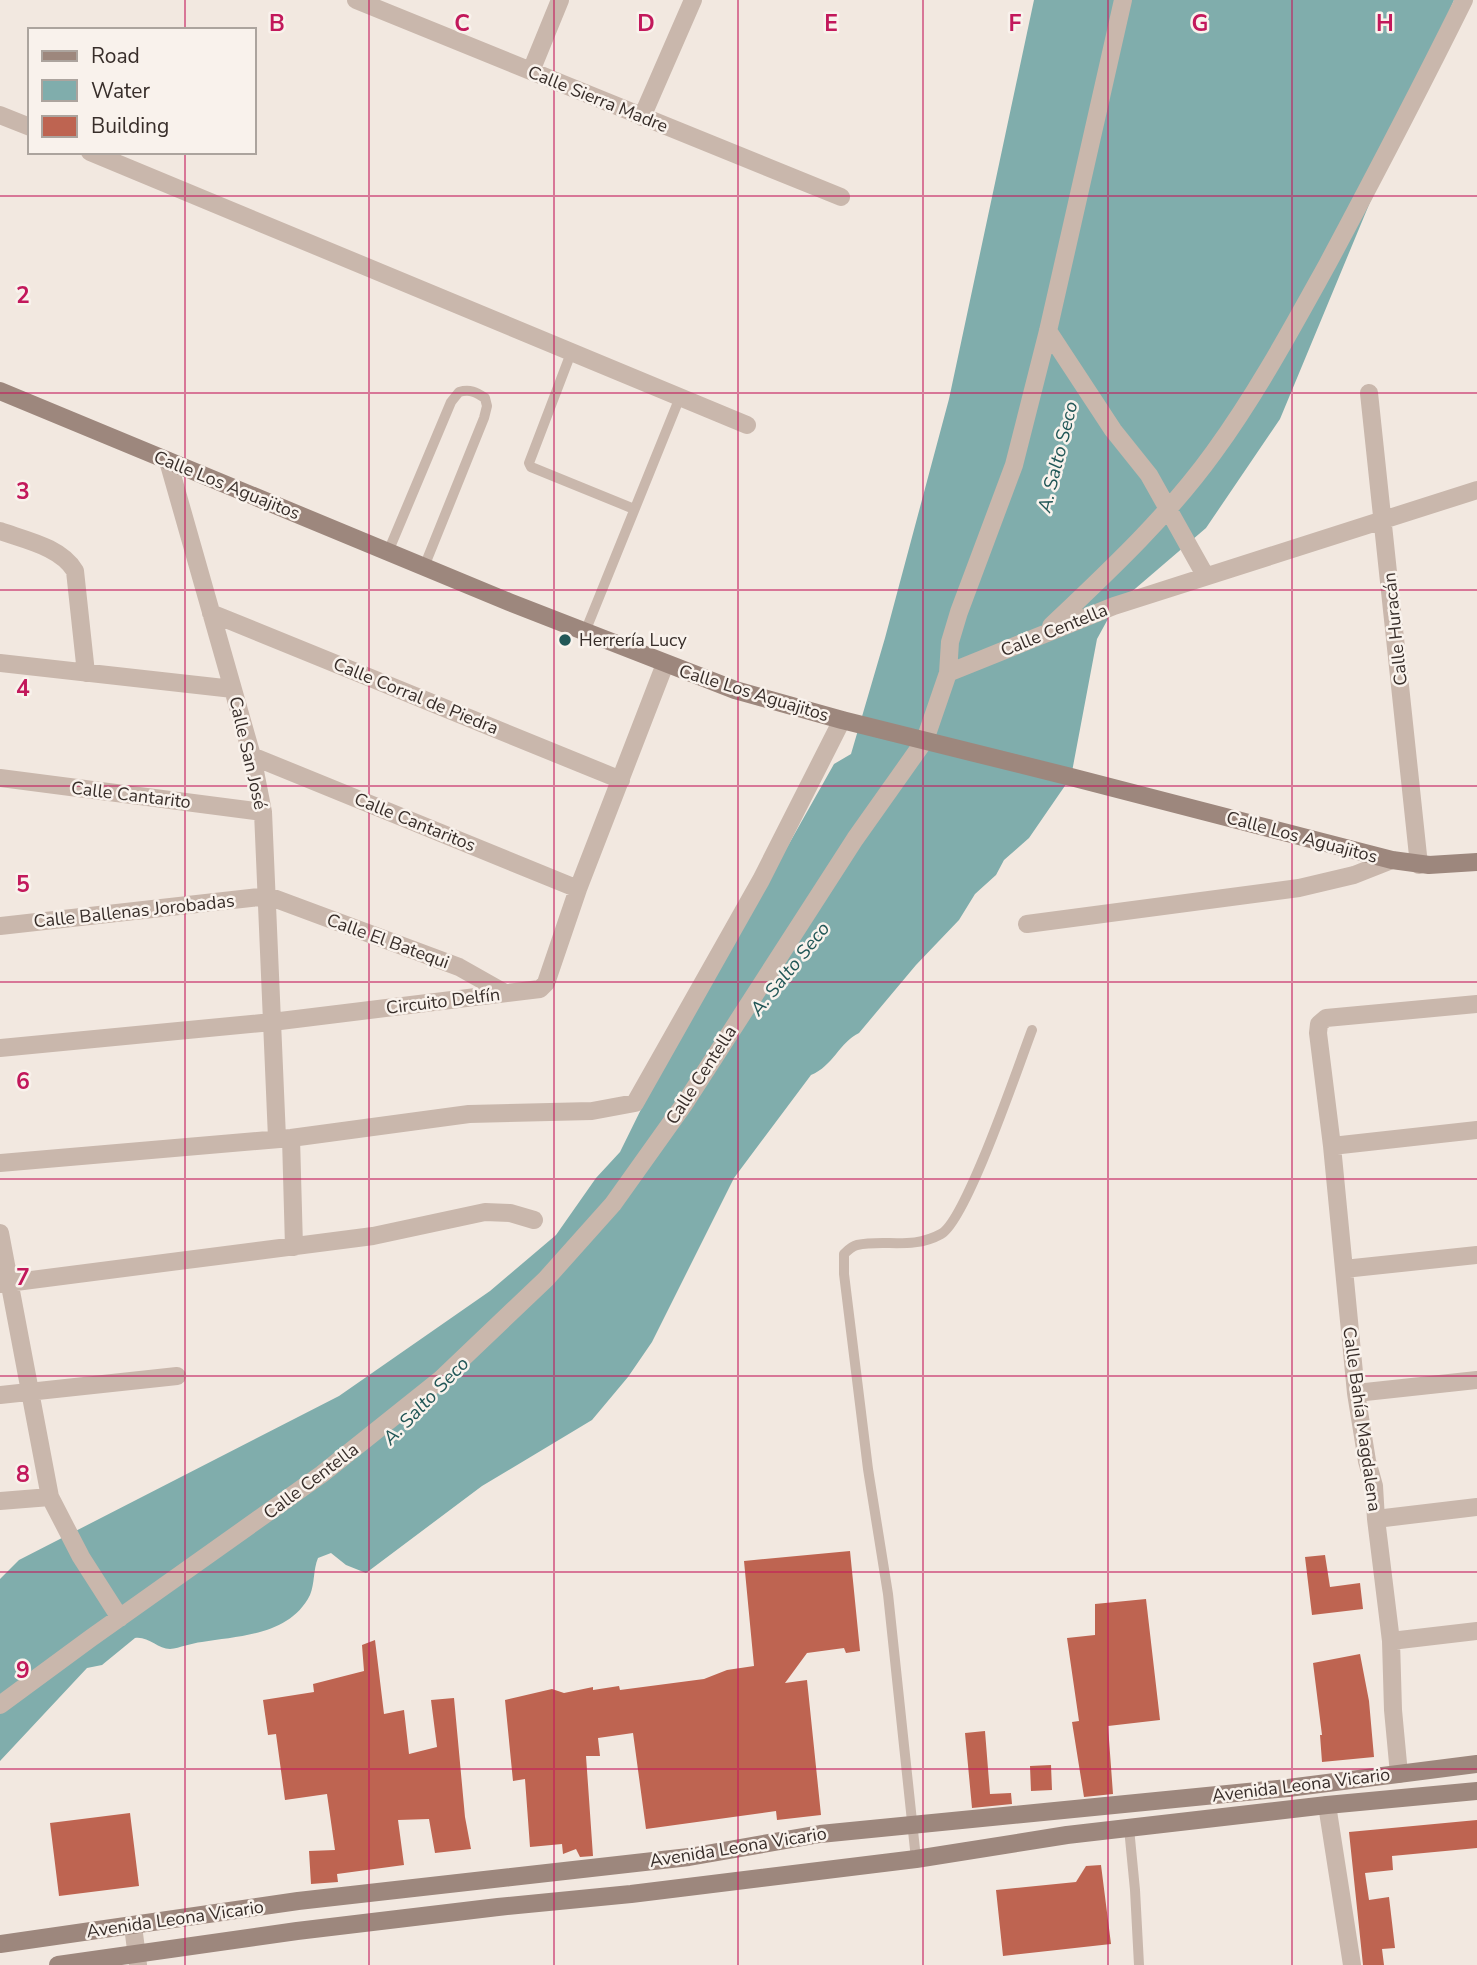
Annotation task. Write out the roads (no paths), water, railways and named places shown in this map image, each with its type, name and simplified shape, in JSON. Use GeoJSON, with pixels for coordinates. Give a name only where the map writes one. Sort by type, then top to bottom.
{"type":"FeatureCollection","features":[{"type":"Feature","properties":{"kind":"street","name":"Calle Sierra Madre"},"geometry":{"type":"LineString","coordinates":[[356,0],[841,197]]}},
{"type":"Feature","properties":{"kind":"street"},"geometry":{"type":"LineString","coordinates":[[531,71],[559,0]]}},
{"type":"Feature","properties":{"kind":"street"},"geometry":{"type":"LineString","coordinates":[[642,117],[693,0]]}},
{"type":"Feature","properties":{"kind":"street"},"geometry":{"type":"LineString","coordinates":[[948,673],[950,642],[956,622],[1014,465],[1048,331],[1123,0]]}},
{"type":"Feature","properties":{"kind":"street"},"geometry":{"type":"LineString","coordinates":[[1043,634],[1108,572],[1169,508],[1214,452],[1294,324],[1409,111],[1464,0]]}},
{"type":"Feature","properties":{"kind":"street"},"geometry":{"type":"LineString","coordinates":[[0,115],[28,126]]}},
{"type":"Feature","properties":{"kind":"street"},"geometry":{"type":"LineString","coordinates":[[95,154],[747,425]]}},
{"type":"Feature","properties":{"kind":"street"},"geometry":{"type":"LineString","coordinates":[[1048,331],[1113,430],[1149,475],[1205,575]]}},
{"type":"Feature","properties":{"kind":"street","name":"Calle Los Aguajitos"},"geometry":{"type":"LineString","coordinates":[[0,391],[424,567],[735,690],[842,720],[1392,860],[1419,865],[1477,862]]}},
{"type":"Feature","properties":{"kind":"street","name":"Calle Huracán"},"geometry":{"type":"LineString","coordinates":[[1369,393],[1419,865]]}},
{"type":"Feature","properties":{"kind":"street","name":"Calle San José"},"geometry":{"type":"LineString","coordinates":[[168,461],[252,756],[263,812],[272,1022],[294,1247]]}},
{"type":"Feature","properties":{"kind":"street","name":"Calle Centella"},"geometry":{"type":"LineString","coordinates":[[0,1705],[333,1465],[441,1379],[546,1279],[613,1204],[677,1114],[848,849],[925,740],[948,673],[1114,606],[1477,490]]}},
{"type":"Feature","properties":{"kind":"street"},"geometry":{"type":"LineString","coordinates":[[0,530],[69,560],[75,571],[86,673]]}},
{"type":"Feature","properties":{"kind":"street","name":"Calle Corral de Piedra"},"geometry":{"type":"LineString","coordinates":[[211,613],[621,779]]}},
{"type":"Feature","properties":{"kind":"street"},"geometry":{"type":"LineString","coordinates":[[0,663],[233,689]]}},
{"type":"Feature","properties":{"kind":"street","name":"Circuito Delfín"},"geometry":{"type":"LineString","coordinates":[[0,1048],[272,1022],[540,989],[546,983],[578,889],[665,664]]}},
{"type":"Feature","properties":{"kind":"street"},"geometry":{"type":"LineString","coordinates":[[0,1163],[284,1138],[469,1114],[592,1111],[635,1103],[761,880],[842,720]]}},
{"type":"Feature","properties":{"kind":"street","name":"Calle Cantaritos"},"geometry":{"type":"LineString","coordinates":[[252,756],[578,889]]}},
{"type":"Feature","properties":{"kind":"street","name":"Calle Cantarito"},"geometry":{"type":"LineString","coordinates":[[0,778],[263,812]]}},
{"type":"Feature","properties":{"kind":"street"},"geometry":{"type":"LineString","coordinates":[[1027,925],[1300,888],[1354,875],[1392,860]]}},
{"type":"Feature","properties":{"kind":"street","name":"Calle Ballenas Jorobadas"},"geometry":{"type":"LineString","coordinates":[[0,926],[268,896]]}},
{"type":"Feature","properties":{"kind":"street","name":"Calle El Batequi"},"geometry":{"type":"LineString","coordinates":[[268,896],[459,967],[505,993]]}},
{"type":"Feature","properties":{"kind":"street","name":"Calle Bahía Magdalena"},"geometry":{"type":"LineString","coordinates":[[1399,1773],[1393,1710],[1391,1641],[1374,1486],[1367,1461],[1356,1393],[1318,1033],[1320,1024],[1326,1018],[1477,1004]]}},
{"type":"Feature","properties":{"kind":"street"},"geometry":{"type":"LineString","coordinates":[[1332,1146],[1477,1130]]}},
{"type":"Feature","properties":{"kind":"street"},"geometry":{"type":"LineString","coordinates":[[5,1283],[373,1236],[485,1212],[510,1213],[534,1220]]}},
{"type":"Feature","properties":{"kind":"street"},"geometry":{"type":"LineString","coordinates":[[0,1233],[5,1283],[50,1497],[81,1558],[120,1618]]}},
{"type":"Feature","properties":{"kind":"street"},"geometry":{"type":"LineString","coordinates":[[1344,1269],[1477,1255]]}},
{"type":"Feature","properties":{"kind":"street"},"geometry":{"type":"LineString","coordinates":[[0,1395],[177,1376]]}},
{"type":"Feature","properties":{"kind":"street"},"geometry":{"type":"LineString","coordinates":[[1356,1393],[1477,1380]]}},
{"type":"Feature","properties":{"kind":"street"},"geometry":{"type":"LineString","coordinates":[[1,1502],[50,1497]]}},
{"type":"Feature","properties":{"kind":"street"},"geometry":{"type":"LineString","coordinates":[[1376,1519],[1477,1507]]}},
{"type":"Feature","properties":{"kind":"street"},"geometry":{"type":"LineString","coordinates":[[1391,1641],[1477,1631]]}},
{"type":"Feature","properties":{"kind":"street","name":"Avenida Leona Vicario"},"geometry":{"type":"LineString","coordinates":[[0,1944],[298,1901],[689,1857],[820,1834],[1288,1788],[1477,1764]]}},
{"type":"Feature","properties":{"kind":"street","name":"Avenida Leona Vicario"},"geometry":{"type":"LineString","coordinates":[[58,1965],[137,1960],[351,1925],[684,1888],[916,1859],[1024,1841],[1129,1828],[1477,1791]]}},
{"type":"Feature","properties":{"kind":"street"},"geometry":{"type":"LineString","coordinates":[[1327,1805],[1352,1965]]}},
{"type":"Feature","properties":{"kind":"street"},"geometry":{"type":"LineString","coordinates":[[133,1926],[137,1960]]}},
{"type":"Feature","properties":{"kind":"lane"},"geometry":{"type":"LineString","coordinates":[[571,353],[529,463],[531,467],[634,509]]}},
{"type":"Feature","properties":{"kind":"lane"},"geometry":{"type":"LineString","coordinates":[[388,552],[451,402],[458,392],[476,392],[485,398],[487,406],[484,418],[424,567]]}},
{"type":"Feature","properties":{"kind":"lane"},"geometry":{"type":"LineString","coordinates":[[585,632],[680,397]]}},
{"type":"Feature","properties":{"kind":"lane"},"geometry":{"type":"LineString","coordinates":[[916,1859],[888,1594],[868,1469],[844,1273],[844,1254],[855,1245],[909,1244],[943,1234],[957,1217],[998,1123],[1032,1030]]}},
{"type":"Feature","properties":{"kind":"lane"},"geometry":{"type":"LineString","coordinates":[[1129,1828],[1139,1965]]}},
{"type":"Feature","properties":{"kind":"water","name":"A. Salto Seco"},"geometry":{"type":"Polygon","coordinates":[[[1034,0],[1454,0],[1280,419],[1206,528],[1115,606],[1097,639],[1071,777],[1029,838],[1004,860],[996,875],[975,894],[959,920],[916,965],[859,1033],[825,1066],[811,1075],[734,1178],[652,1342],[628,1377],[592,1420],[482,1486],[366,1573],[346,1565],[331,1553],[318,1558],[310,1595],[301,1608],[277,1626],[248,1635],[170,1649],[135,1638],[102,1665],[87,1668],[0,1761],[0,1579],[19,1560],[339,1396],[490,1291],[556,1235],[596,1178],[620,1152],[653,1085],[834,764],[851,754],[949,399],[1034,0]]]}},
{"type":"Feature","properties":{"kind":"place","name":"Herrería Lucy"},"geometry":{"type":"Point","coordinates":[565,640]}}]}
